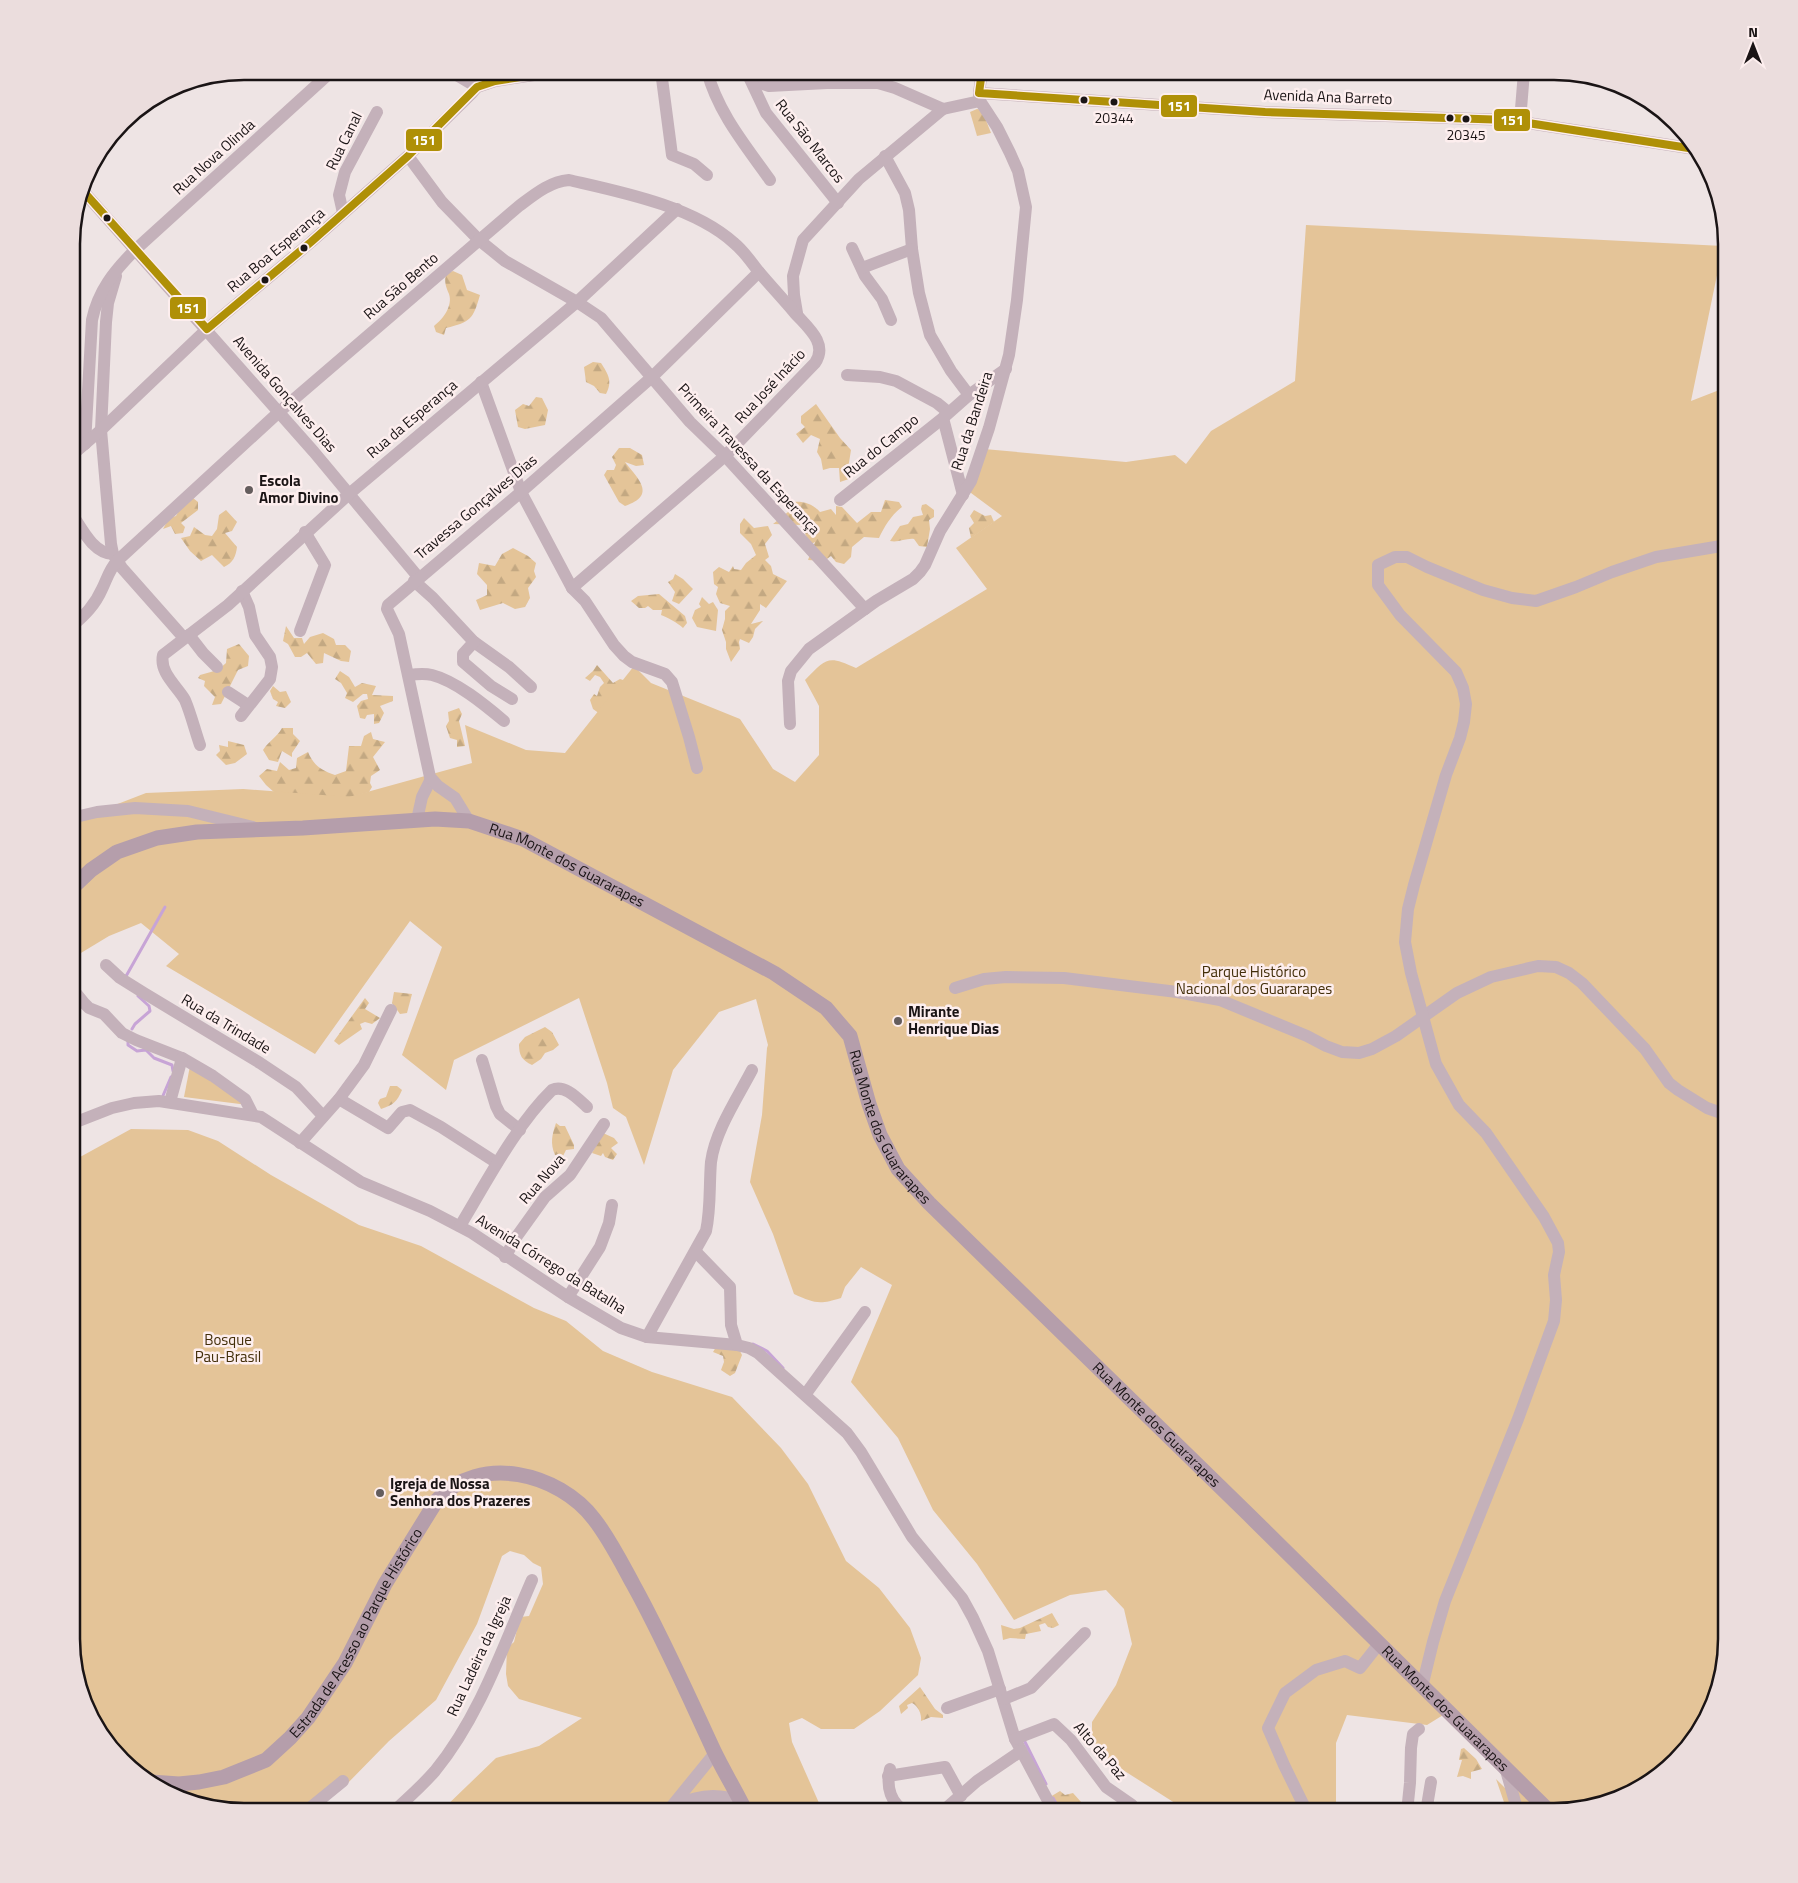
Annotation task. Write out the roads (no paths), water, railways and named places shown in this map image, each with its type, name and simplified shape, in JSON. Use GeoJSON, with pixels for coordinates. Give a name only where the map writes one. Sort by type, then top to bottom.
{"type":"FeatureCollection","features":[{"type":"Feature","properties":{"kind":"main road","name":"Rua Monte dos Guararapes"},"geometry":{"type":"LineString","coordinates":[[80,881],[117,852],[157,838],[197,832],[260,828],[303,828],[417,820],[469,821],[523,839],[774,973],[826,1008],[850,1036],[869,1104],[880,1134],[898,1168],[929,1203],[1222,1488],[1541,1803]]}},
{"type":"Feature","properties":{"kind":"main road","name":"Estrada de Acesso ao Parque Histórico"},"geometry":{"type":"LineString","coordinates":[[166,1783],[199,1782],[224,1777],[266,1760],[308,1718],[345,1663],[384,1584],[437,1500],[449,1489],[475,1477],[509,1473],[546,1482],[581,1504],[594,1519],[624,1567],[658,1629],[715,1753],[741,1803]]}},
{"type":"Feature","properties":{"kind":"street","name":"Rua Nova Olinda"},"geometry":{"type":"LineString","coordinates":[[85,444],[92,320],[95,306],[103,288],[119,266],[135,250],[322,80]]}},
{"type":"Feature","properties":{"kind":"street"},"geometry":{"type":"LineString","coordinates":[[465,80],[477,87],[502,80]]}},
{"type":"Feature","properties":{"kind":"street"},"geometry":{"type":"LineString","coordinates":[[662,80],[672,155],[694,164],[708,175]]}},
{"type":"Feature","properties":{"kind":"street"},"geometry":{"type":"LineString","coordinates":[[710,80],[726,117],[770,180]]}},
{"type":"Feature","properties":{"kind":"street","name":"Rua São Marcos"},"geometry":{"type":"LineString","coordinates":[[751,80],[766,113],[838,203]]}},
{"type":"Feature","properties":{"kind":"street"},"geometry":{"type":"LineString","coordinates":[[755,80],[769,86],[878,83],[896,88],[943,109],[921,129],[885,156],[859,180],[803,240],[793,276],[798,316]]}},
{"type":"Feature","properties":{"kind":"street"},"geometry":{"type":"LineString","coordinates":[[979,97],[981,80]]}},
{"type":"Feature","properties":{"kind":"street"},"geometry":{"type":"LineString","coordinates":[[1520,121],[1523,80]]}},
{"type":"Feature","properties":{"kind":"street","name":"Rua Boa Esperança"},"geometry":{"type":"LineString","coordinates":[[80,449],[207,330],[312,242],[408,156],[477,87]]}},
{"type":"Feature","properties":{"kind":"street","name":"Avenida Ana Barreto"},"geometry":{"type":"LineString","coordinates":[[943,109],[979,97],[1265,112],[1520,121],[1686,148]]}},
{"type":"Feature","properties":{"kind":"street","name":"Rua da Bandeira"},"geometry":{"type":"LineString","coordinates":[[790,724],[788,681],[791,671],[808,649],[865,609],[913,579],[920,572],[940,531],[963,495],[977,466],[1006,369],[1017,300],[1026,207],[1018,171],[1010,152],[979,97]]}},
{"type":"Feature","properties":{"kind":"street","name":"Rua Canal"},"geometry":{"type":"LineString","coordinates":[[343,213],[339,195],[345,172],[377,112]]}},
{"type":"Feature","properties":{"kind":"street","name":"Primeira Travessa da Esperança"},"geometry":{"type":"LineString","coordinates":[[408,156],[442,202],[479,240],[505,260],[601,318],[690,422],[726,456],[865,609]]}},
{"type":"Feature","properties":{"kind":"street"},"geometry":{"type":"LineString","coordinates":[[885,156],[905,193],[909,210],[912,249],[921,305],[930,335],[951,371],[969,395]]}},
{"type":"Feature","properties":{"kind":"street","name":"Rua São Bento"},"geometry":{"type":"LineString","coordinates":[[80,619],[96,601],[115,558],[279,412],[479,240],[519,206],[557,181],[568,180],[677,209],[718,230],[744,251],[759,272],[798,316]]}},
{"type":"Feature","properties":{"kind":"street","name":"Avenida Gonçalves Dias"},"geometry":{"type":"LineString","coordinates":[[87,196],[279,412],[349,494],[416,580],[474,642],[531,687]]}},
{"type":"Feature","properties":{"kind":"street","name":"Rua da Esperança"},"geometry":{"type":"LineString","coordinates":[[200,745],[184,699],[171,682],[162,660],[163,655],[228,604],[305,532],[576,302],[677,209]]}},
{"type":"Feature","properties":{"kind":"street"},"geometry":{"type":"LineString","coordinates":[[852,248],[870,284],[880,295],[891,320]]}},
{"type":"Feature","properties":{"kind":"street"},"geometry":{"type":"LineString","coordinates":[[862,268],[912,249]]}},
{"type":"Feature","properties":{"kind":"street","name":"Rua Nova Olinda"},"geometry":{"type":"LineString","coordinates":[[115,558],[101,430],[108,303],[119,266]]}},
{"type":"Feature","properties":{"kind":"street","name":"Travessa Gonçalves Dias"},"geometry":{"type":"LineString","coordinates":[[431,779],[399,634],[387,607],[652,377],[759,272]]}},
{"type":"Feature","properties":{"kind":"street","name":"Rua José Inácio"},"geometry":{"type":"LineString","coordinates":[[572,588],[726,456],[819,358],[820,350],[815,336],[798,316]]}},
{"type":"Feature","properties":{"kind":"street","name":"Rua do Campo"},"geometry":{"type":"LineString","coordinates":[[840,500],[969,395],[1006,369]]}},
{"type":"Feature","properties":{"kind":"street"},"geometry":{"type":"LineString","coordinates":[[847,375],[880,377],[896,381],[937,403],[946,415]]}},
{"type":"Feature","properties":{"kind":"street"},"geometry":{"type":"LineString","coordinates":[[481,382],[521,492],[572,588],[585,601],[614,645],[624,656],[645,668],[665,674],[672,682],[697,768]]}},
{"type":"Feature","properties":{"kind":"street","name":"Rua do Campo"},"geometry":{"type":"LineString","coordinates":[[946,415],[963,495]]}},
{"type":"Feature","properties":{"kind":"street"},"geometry":{"type":"LineString","coordinates":[[80,525],[98,550],[115,558],[217,667]]}},
{"type":"Feature","properties":{"kind":"street"},"geometry":{"type":"LineString","coordinates":[[300,631],[326,565],[305,532]]}},
{"type":"Feature","properties":{"kind":"street"},"geometry":{"type":"LineString","coordinates":[[1422,1687],[1445,1601],[1518,1419],[1554,1321],[1556,1300],[1554,1275],[1558,1243],[1544,1217],[1504,1157],[1476,1120],[1465,1114],[1459,1105],[1436,1064],[1423,1019],[1405,942],[1408,909],[1444,784],[1460,738],[1466,704],[1463,688],[1456,672],[1400,615],[1378,586],[1378,565],[1394,557],[1407,557],[1483,590],[1512,598],[1536,601],[1612,572],[1656,558],[1718,547]]}},
{"type":"Feature","properties":{"kind":"street"},"geometry":{"type":"LineString","coordinates":[[228,692],[245,710],[270,679],[272,667],[267,651],[255,635],[249,607],[242,591]]}},
{"type":"Feature","properties":{"kind":"street"},"geometry":{"type":"LineString","coordinates":[[474,642],[463,654],[463,662],[491,686],[512,699]]}},
{"type":"Feature","properties":{"kind":"street"},"geometry":{"type":"LineString","coordinates":[[408,674],[430,674],[440,678],[484,704],[504,721]]}},
{"type":"Feature","properties":{"kind":"street"},"geometry":{"type":"LineString","coordinates":[[417,820],[422,796],[431,779],[455,798],[469,821]]}},
{"type":"Feature","properties":{"kind":"street"},"geometry":{"type":"LineString","coordinates":[[80,816],[116,809],[188,811],[260,828]]}},
{"type":"Feature","properties":{"kind":"street","name":"Rua da Trindade"},"geometry":{"type":"LineString","coordinates":[[106,965],[120,978],[296,1087],[323,1116]]}},
{"type":"Feature","properties":{"kind":"street"},"geometry":{"type":"LineString","coordinates":[[955,988],[984,979],[1006,977],[1064,978],[1177,992],[1220,1000],[1307,1036],[1326,1046],[1342,1052],[1358,1053],[1372,1049],[1423,1019],[1457,993],[1491,976],[1538,966],[1556,968],[1569,973],[1582,982],[1645,1049],[1670,1083],[1707,1108],[1718,1112]]}},
{"type":"Feature","properties":{"kind":"street"},"geometry":{"type":"LineString","coordinates":[[80,998],[90,1008],[104,1014],[122,1033],[200,1067],[245,1099],[253,1115]]}},
{"type":"Feature","properties":{"kind":"street"},"geometry":{"type":"LineString","coordinates":[[300,1143],[339,1099],[364,1065],[391,1010]]}},
{"type":"Feature","properties":{"kind":"street"},"geometry":{"type":"LineString","coordinates":[[171,1099],[182,1058]]}},
{"type":"Feature","properties":{"kind":"street"},"geometry":{"type":"LineString","coordinates":[[482,1060],[500,1114],[520,1130]]}},
{"type":"Feature","properties":{"kind":"street"},"geometry":{"type":"LineString","coordinates":[[647,1337],[706,1231],[710,1213],[712,1161],[715,1147],[722,1128],[752,1070]]}},
{"type":"Feature","properties":{"kind":"street"},"geometry":{"type":"LineString","coordinates":[[460,1226],[520,1130],[538,1105],[552,1090],[556,1088],[564,1089],[587,1107]]}},
{"type":"Feature","properties":{"kind":"street","name":"Avenida Córrego da Batalha"},"geometry":{"type":"LineString","coordinates":[[80,1120],[112,1108],[134,1103],[171,1099],[253,1115],[268,1121],[361,1182],[430,1210],[460,1226],[568,1297],[621,1328],[647,1337],[738,1345],[758,1353],[847,1433],[861,1452],[912,1537],[962,1598],[988,1651],[1015,1739],[1049,1803]]}},
{"type":"Feature","properties":{"kind":"street"},"geometry":{"type":"LineString","coordinates":[[339,1099],[388,1128],[402,1112],[410,1110],[441,1127],[498,1164]]}},
{"type":"Feature","properties":{"kind":"street","name":"Rua Nova"},"geometry":{"type":"LineString","coordinates":[[506,1257],[517,1236],[545,1197],[570,1175],[604,1124]]}},
{"type":"Feature","properties":{"kind":"street"},"geometry":{"type":"LineString","coordinates":[[568,1297],[600,1247],[609,1223],[612,1205]]}},
{"type":"Feature","properties":{"kind":"street"},"geometry":{"type":"LineString","coordinates":[[696,1252],[730,1287],[731,1325],[738,1345]]}},
{"type":"Feature","properties":{"kind":"street"},"geometry":{"type":"LineString","coordinates":[[805,1394],[865,1312]]}},
{"type":"Feature","properties":{"kind":"street","name":"Rua Ladeira da Igreja"},"geometry":{"type":"LineString","coordinates":[[402,1803],[435,1771],[464,1728],[479,1700],[532,1580]]}},
{"type":"Feature","properties":{"kind":"street"},"geometry":{"type":"LineString","coordinates":[[947,1708],[1031,1688],[1085,1632]]}},
{"type":"Feature","properties":{"kind":"street"},"geometry":{"type":"LineString","coordinates":[[1303,1803],[1268,1728],[1285,1693],[1316,1670],[1345,1660],[1360,1668],[1379,1644]]}},
{"type":"Feature","properties":{"kind":"street","name":"Alto da Paz"},"geometry":{"type":"LineString","coordinates":[[1015,1739],[1054,1724],[1071,1740],[1106,1787],[1129,1803]]}},
{"type":"Feature","properties":{"kind":"street"},"geometry":{"type":"LineString","coordinates":[[1408,1803],[1410,1748],[1413,1734],[1419,1729]]}},
{"type":"Feature","properties":{"kind":"street"},"geometry":{"type":"LineString","coordinates":[[952,1803],[977,1781],[1021,1751]]}},
{"type":"Feature","properties":{"kind":"street"},"geometry":{"type":"LineString","coordinates":[[675,1803],[715,1753]]}},
{"type":"Feature","properties":{"kind":"street"},"geometry":{"type":"LineString","coordinates":[[1504,1765],[1515,1803]]}},
{"type":"Feature","properties":{"kind":"street"},"geometry":{"type":"LineString","coordinates":[[896,1803],[893,1800],[887,1781],[889,1772],[945,1767],[961,1796]]}},
{"type":"Feature","properties":{"kind":"street"},"geometry":{"type":"LineString","coordinates":[[316,1803],[343,1780]]}},
{"type":"Feature","properties":{"kind":"street"},"geometry":{"type":"LineString","coordinates":[[1428,1803],[1431,1782]]}},
{"type":"Feature","properties":{"kind":"street"},"geometry":{"type":"LineString","coordinates":[[683,1803],[695,1797],[704,1796],[721,1796],[735,1803]]}},
{"type":"Feature","properties":{"kind":"waterway"},"geometry":{"type":"LineString","coordinates":[[125,978],[165,907]]}},
{"type":"Feature","properties":{"kind":"waterway"},"geometry":{"type":"LineString","coordinates":[[132,1029],[150,1011],[149,1006],[138,996]]}},
{"type":"Feature","properties":{"kind":"waterway"},"geometry":{"type":"LineString","coordinates":[[128,1040],[128,1045],[137,1051],[146,1050],[154,1058],[172,1065],[173,1071]]}},
{"type":"Feature","properties":{"kind":"waterway"},"geometry":{"type":"LineString","coordinates":[[162,1098],[171,1077]]}},
{"type":"Feature","properties":{"kind":"waterway"},"geometry":{"type":"LineString","coordinates":[[753,1344],[767,1351],[783,1368]]}},
{"type":"Feature","properties":{"kind":"waterway"},"geometry":{"type":"LineString","coordinates":[[1024,1740],[1046,1784]]}},
{"type":"Feature","properties":{"kind":"waterway"},"geometry":{"type":"LineString","coordinates":[[1053,1798],[1056,1803]]}},
{"type":"Feature","properties":{"kind":"place","name":"20344"},"geometry":{"type":"Point","coordinates":[1114,102]}},
{"type":"Feature","properties":{"kind":"place","name":"20345"},"geometry":{"type":"Point","coordinates":[1466,119]}},
{"type":"Feature","properties":{"kind":"place","name":"Escola Amor Divino"},"geometry":{"type":"Point","coordinates":[249,490]}},
{"type":"Feature","properties":{"kind":"place","name":"Mirante Henrique Dias"},"geometry":{"type":"Point","coordinates":[898,1021]}},
{"type":"Feature","properties":{"kind":"place","name":"Igreja de Nossa Senhora dos Prazeres"},"geometry":{"type":"Point","coordinates":[380,1493]}},
{"type":"Feature","properties":{"kind":"park label","name":"Parque Histórico Nacional dos Guararapes"},"geometry":{"type":"Point","coordinates":[1254,980]}},
{"type":"Feature","properties":{"kind":"park label","name":"Bosque Pau-Brasil"},"geometry":{"type":"Point","coordinates":[228,1348]}}]}
